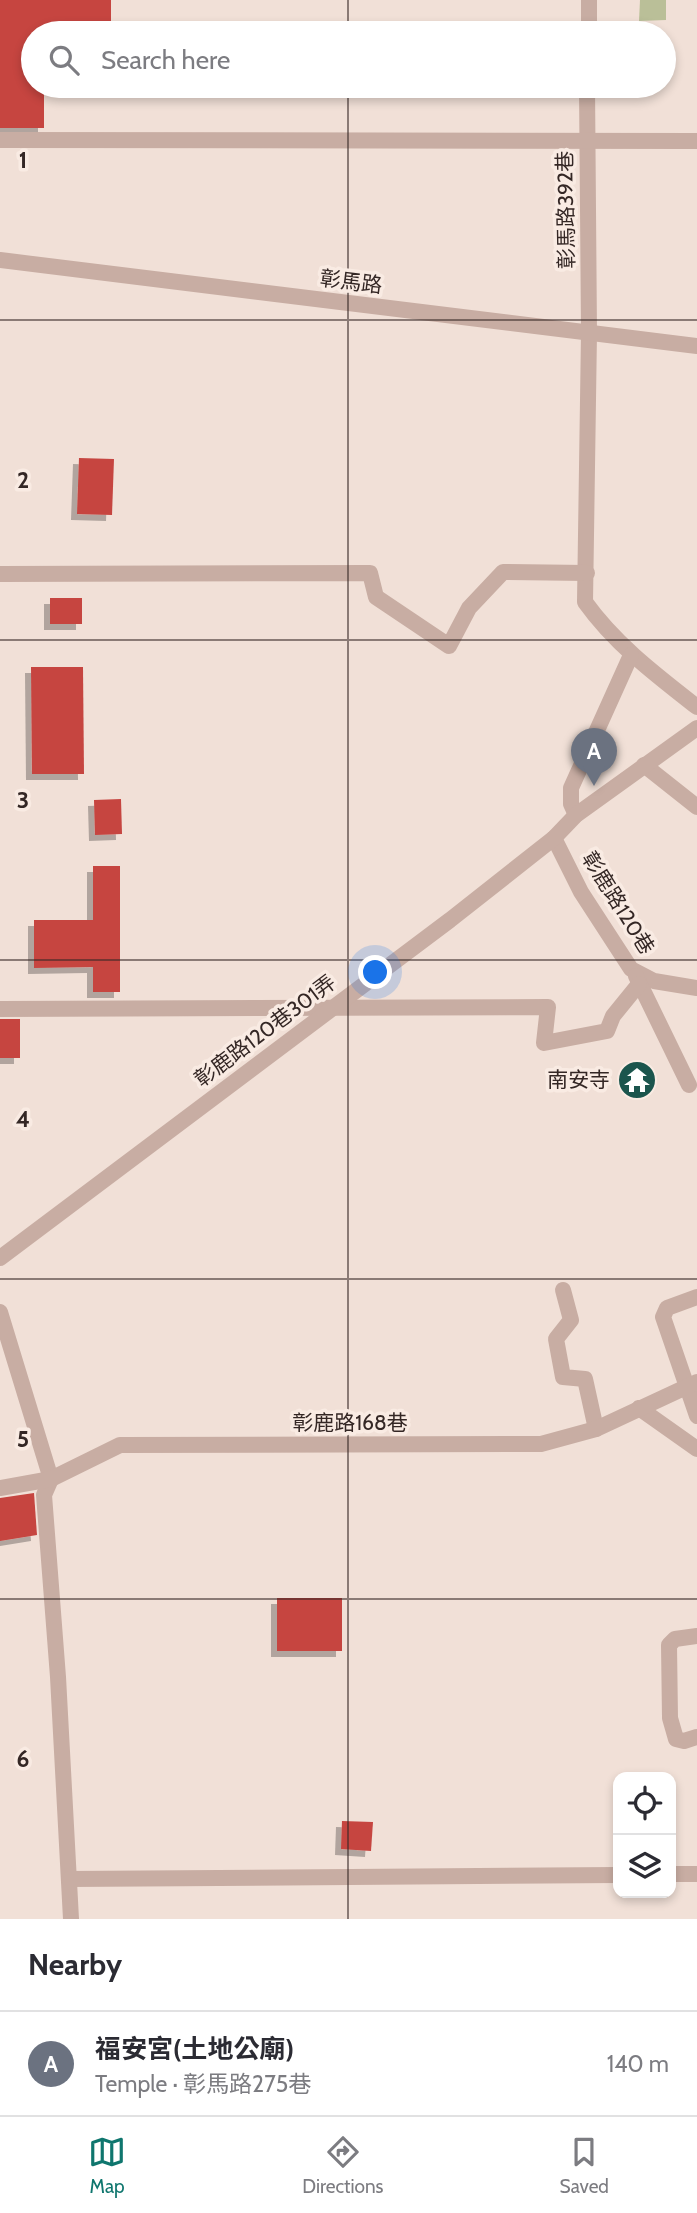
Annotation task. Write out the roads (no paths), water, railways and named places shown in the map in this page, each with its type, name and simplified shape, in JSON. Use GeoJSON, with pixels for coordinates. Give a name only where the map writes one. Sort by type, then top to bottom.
{"type":"FeatureCollection","features":[{"type":"Feature","properties":{"kind":"street"},"geometry":{"type":"LineString","coordinates":[[589,0],[589,21]]}},
{"type":"Feature","properties":{"kind":"street","name":"彰馬路392巷"},"geometry":{"type":"LineString","coordinates":[[587,98],[589,333],[585,602],[601,624],[620,640],[631,655],[697,707]]}},
{"type":"Feature","properties":{"kind":"street"},"geometry":{"type":"LineString","coordinates":[[0,140],[697,141]]}},
{"type":"Feature","properties":{"kind":"street","name":"彰馬路"},"geometry":{"type":"LineString","coordinates":[[0,260],[697,346]]}},
{"type":"Feature","properties":{"kind":"street"},"geometry":{"type":"LineString","coordinates":[[0,574],[370,573],[376,597],[449,646],[469,608],[503,572],[587,573]]}},
{"type":"Feature","properties":{"kind":"street"},"geometry":{"type":"LineString","coordinates":[[576,815],[571,804],[571,788],[631,655]]}},
{"type":"Feature","properties":{"kind":"street","name":"彰鹿路120巷301弄"},"geometry":{"type":"LineString","coordinates":[[0,1258],[450,920],[554,838],[576,815],[697,727]]}},
{"type":"Feature","properties":{"kind":"street"},"geometry":{"type":"LineString","coordinates":[[644,765],[697,807]]}},
{"type":"Feature","properties":{"kind":"street","name":"彰鹿路120巷"},"geometry":{"type":"LineString","coordinates":[[554,838],[581,892],[637,977],[697,988]]}},
{"type":"Feature","properties":{"kind":"street"},"geometry":{"type":"LineString","coordinates":[[0,1009],[548,1007],[544,1042],[607,1031],[637,977]]}},
{"type":"Feature","properties":{"kind":"street"},"geometry":{"type":"LineString","coordinates":[[637,977],[689,1084]]}},
{"type":"Feature","properties":{"kind":"street"},"geometry":{"type":"LineString","coordinates":[[563,1290],[571,1320],[555,1339],[563,1377],[585,1379],[596,1429]]}},
{"type":"Feature","properties":{"kind":"street"},"geometry":{"type":"LineString","coordinates":[[697,1297],[667,1308],[663,1317],[692,1384],[697,1416]]}},
{"type":"Feature","properties":{"kind":"street"},"geometry":{"type":"LineString","coordinates":[[0,1312],[51,1479],[44,1495],[58,1677],[71,1919]]}},
{"type":"Feature","properties":{"kind":"street","name":"彰鹿路168巷"},"geometry":{"type":"LineString","coordinates":[[0,1488],[51,1479],[120,1445],[541,1444],[596,1429],[692,1384]]}},
{"type":"Feature","properties":{"kind":"street"},"geometry":{"type":"LineString","coordinates":[[639,1408],[697,1450]]}},
{"type":"Feature","properties":{"kind":"street"},"geometry":{"type":"LineString","coordinates":[[697,1636],[675,1639],[669,1645],[670,1718],[676,1739],[684,1741],[697,1737]]}},
{"type":"Feature","properties":{"kind":"street"},"geometry":{"type":"LineString","coordinates":[[676,1874],[697,1874]]}},
{"type":"Feature","properties":{"kind":"street"},"geometry":{"type":"LineString","coordinates":[[69,1878],[613,1875]]}},
{"type":"Feature","properties":{"kind":"place","name":"福安宮(土地公廟)"},"geometry":{"type":"Point","coordinates":[594,786]}},
{"type":"Feature","properties":{"kind":"place","name":"南安寺"},"geometry":{"type":"Point","coordinates":[637,1080]}}]}
